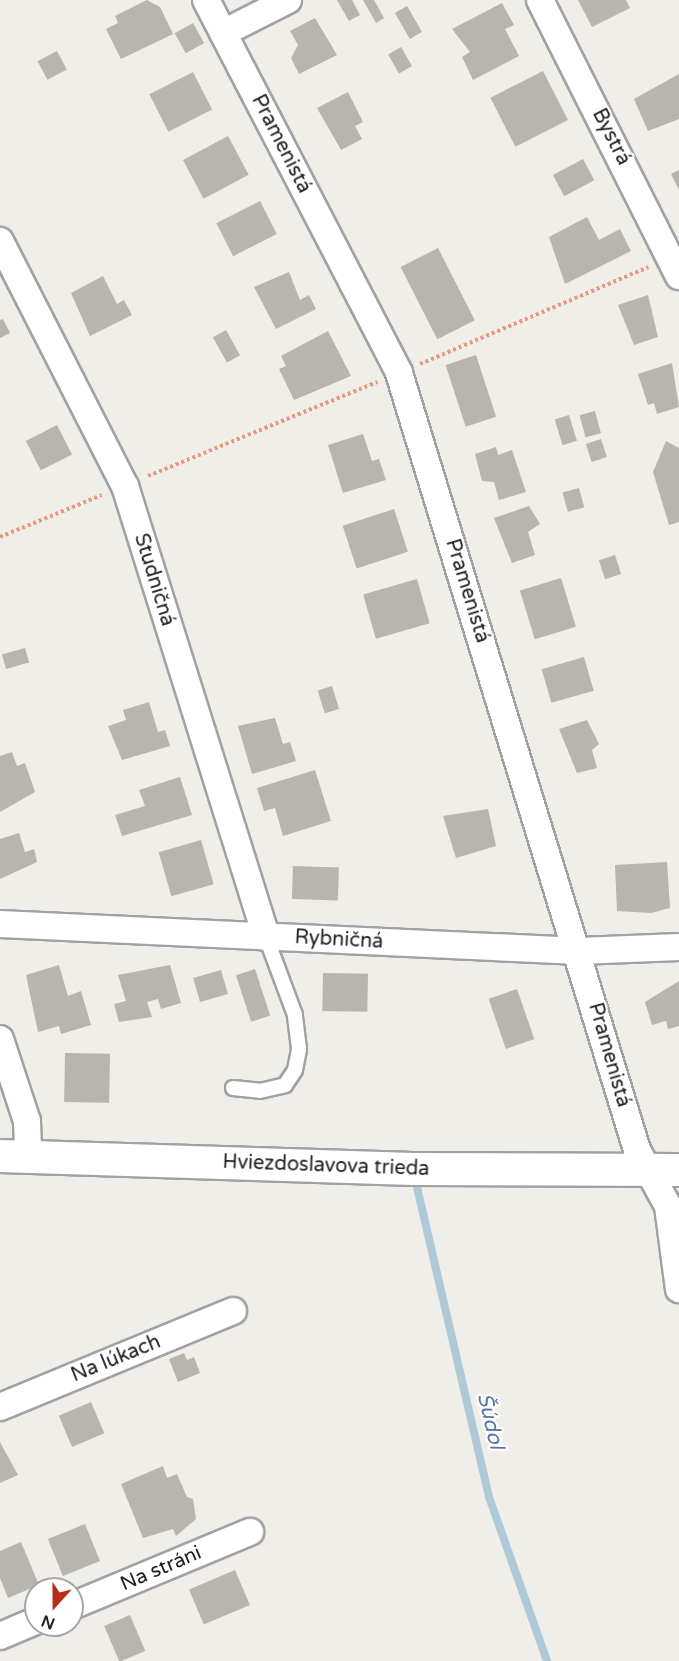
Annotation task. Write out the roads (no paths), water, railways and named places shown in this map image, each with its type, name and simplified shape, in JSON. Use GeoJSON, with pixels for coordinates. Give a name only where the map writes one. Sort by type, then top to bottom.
{"type":"FeatureCollection","features":[{"type":"Feature","properties":{"kind":"street","name":"Pramenistá"},"geometry":{"type":"LineString","coordinates":[[206,0],[399,373],[579,951],[637,1150],[666,1170],[668,1206],[679,1288]]}},
{"type":"Feature","properties":{"kind":"street"},"geometry":{"type":"LineString","coordinates":[[223,33],[288,0]]}},
{"type":"Feature","properties":{"kind":"street","name":"Bystrá"},"geometry":{"type":"LineString","coordinates":[[540,0],[676,266]]}},
{"type":"Feature","properties":{"kind":"street","name":"Studničná"},"geometry":{"type":"LineString","coordinates":[[0,242],[125,486],[266,937]]}},
{"type":"Feature","properties":{"kind":"street","name":"Rybničná"},"geometry":{"type":"LineString","coordinates":[[0,924],[579,951],[679,947]]}},
{"type":"Feature","properties":{"kind":"street"},"geometry":{"type":"LineString","coordinates":[[0,1039],[27,1121],[14,1156]]}},
{"type":"Feature","properties":{"kind":"street","name":"Hviezdoslavova trieda"},"geometry":{"type":"LineString","coordinates":[[14,1156],[666,1170]]}},
{"type":"Feature","properties":{"kind":"street","name":"Na lúkach"},"geometry":{"type":"LineString","coordinates":[[0,1407],[232,1311]]}},
{"type":"Feature","properties":{"kind":"street","name":"Na stráni"},"geometry":{"type":"LineString","coordinates":[[84,1601],[250,1532]]}},
{"type":"Feature","properties":{"kind":"street"},"geometry":{"type":"LineString","coordinates":[[0,1636],[24,1626]]}},
{"type":"Feature","properties":{"kind":"lane"},"geometry":{"type":"LineString","coordinates":[[233,1088],[260,1091],[285,1085],[295,1070],[299,1049],[295,1015],[266,937]]}},
{"type":"Feature","properties":{"kind":"waterway","name":"Šúdol"},"geometry":{"type":"LineString","coordinates":[[416,1183],[489,1497],[547,1661]]}}]}
